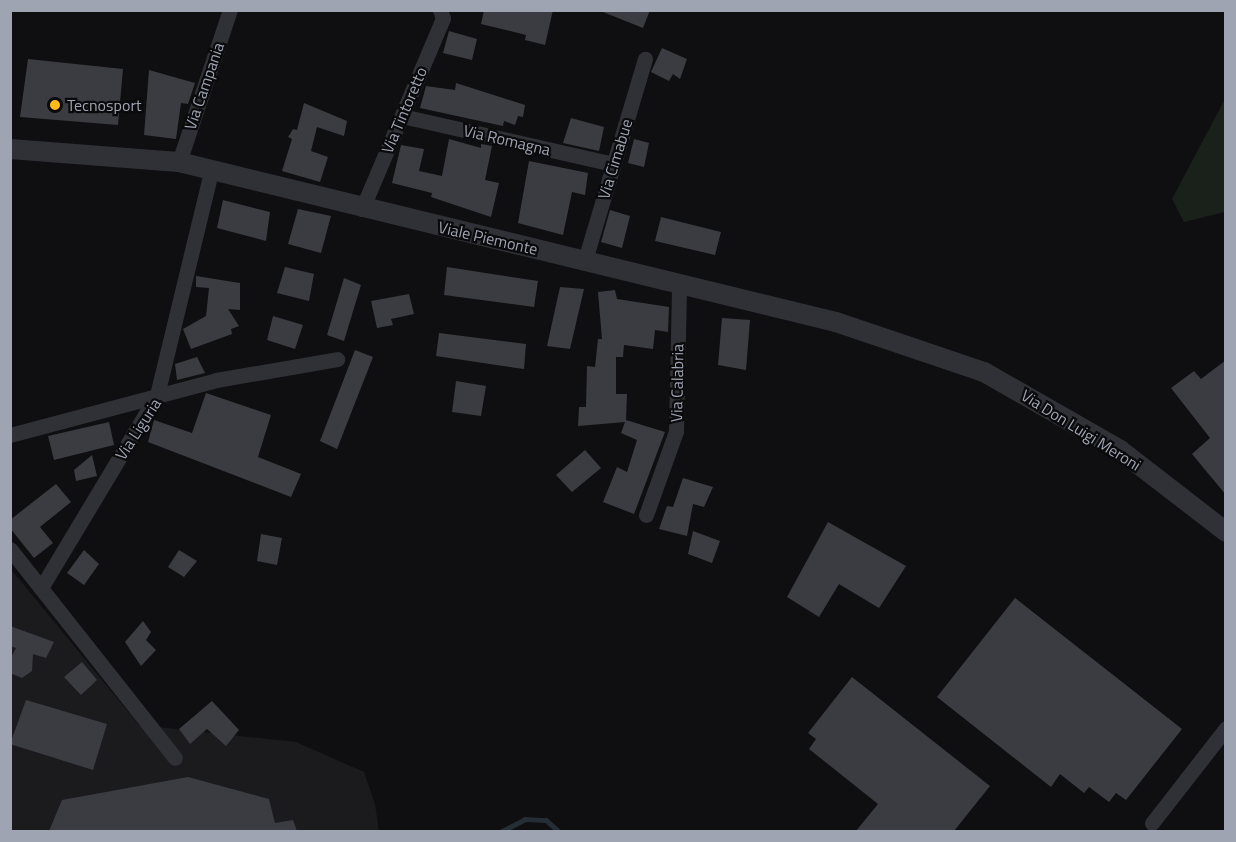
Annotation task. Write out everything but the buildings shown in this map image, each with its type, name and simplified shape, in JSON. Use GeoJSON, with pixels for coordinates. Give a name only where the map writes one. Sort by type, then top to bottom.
{"type":"FeatureCollection","features":[{"type":"Feature","properties":{"kind":"street","name":"Via Campania"},"geometry":{"type":"LineString","coordinates":[[179,162],[230,10]]}},
{"type":"Feature","properties":{"kind":"street","name":"Via Tintoretto"},"geometry":{"type":"LineString","coordinates":[[362,209],[444,13]]}},
{"type":"Feature","properties":{"kind":"street","name":"Via Cimabue"},"geometry":{"type":"LineString","coordinates":[[585,260],[645,59]]}},
{"type":"Feature","properties":{"kind":"street","name":"Via Romagna"},"geometry":{"type":"LineString","coordinates":[[402,116],[613,164]]}},
{"type":"Feature","properties":{"kind":"street","name":"Viale Piemonte"},"geometry":{"type":"LineString","coordinates":[[10,149],[179,162],[362,209],[585,260],[836,322],[959,363]]}},
{"type":"Feature","properties":{"kind":"street"},"geometry":{"type":"LineString","coordinates":[[10,435],[157,395],[211,171]]}},
{"type":"Feature","properties":{"kind":"street","name":"Via Calabria"},"geometry":{"type":"LineString","coordinates":[[646,515],[676,430],[679,283]]}},
{"type":"Feature","properties":{"kind":"street","name":"Via Liguria"},"geometry":{"type":"LineString","coordinates":[[41,588],[157,395],[337,359]]}},
{"type":"Feature","properties":{"kind":"street","name":"Via Don Luigi Meroni"},"geometry":{"type":"LineString","coordinates":[[959,363],[984,372],[1120,450],[1226,532]]}},
{"type":"Feature","properties":{"kind":"street"},"geometry":{"type":"LineString","coordinates":[[10,549],[176,758]]}},
{"type":"Feature","properties":{"kind":"street"},"geometry":{"type":"LineString","coordinates":[[1152,823],[1226,728]]}},
{"type":"Feature","properties":{"kind":"shaded area"},"geometry":{"type":"Polygon","coordinates":[[[1225,99],[1225,212],[1184,222],[1172,199],[1225,99]]]}},
{"type":"Feature","properties":{"kind":"shaded area"},"geometry":{"type":"Polygon","coordinates":[[[10,568],[139,725],[296,742],[364,772],[375,804],[379,831],[11,831],[10,568]]]}},
{"type":"Feature","properties":{"kind":"waterway"},"geometry":{"type":"LineString","coordinates":[[500,832],[525,819],[546,820],[560,832]]}},
{"type":"Feature","properties":{"kind":"place","name":"Tecnosport"},"geometry":{"type":"Point","coordinates":[55,105]}}]}
